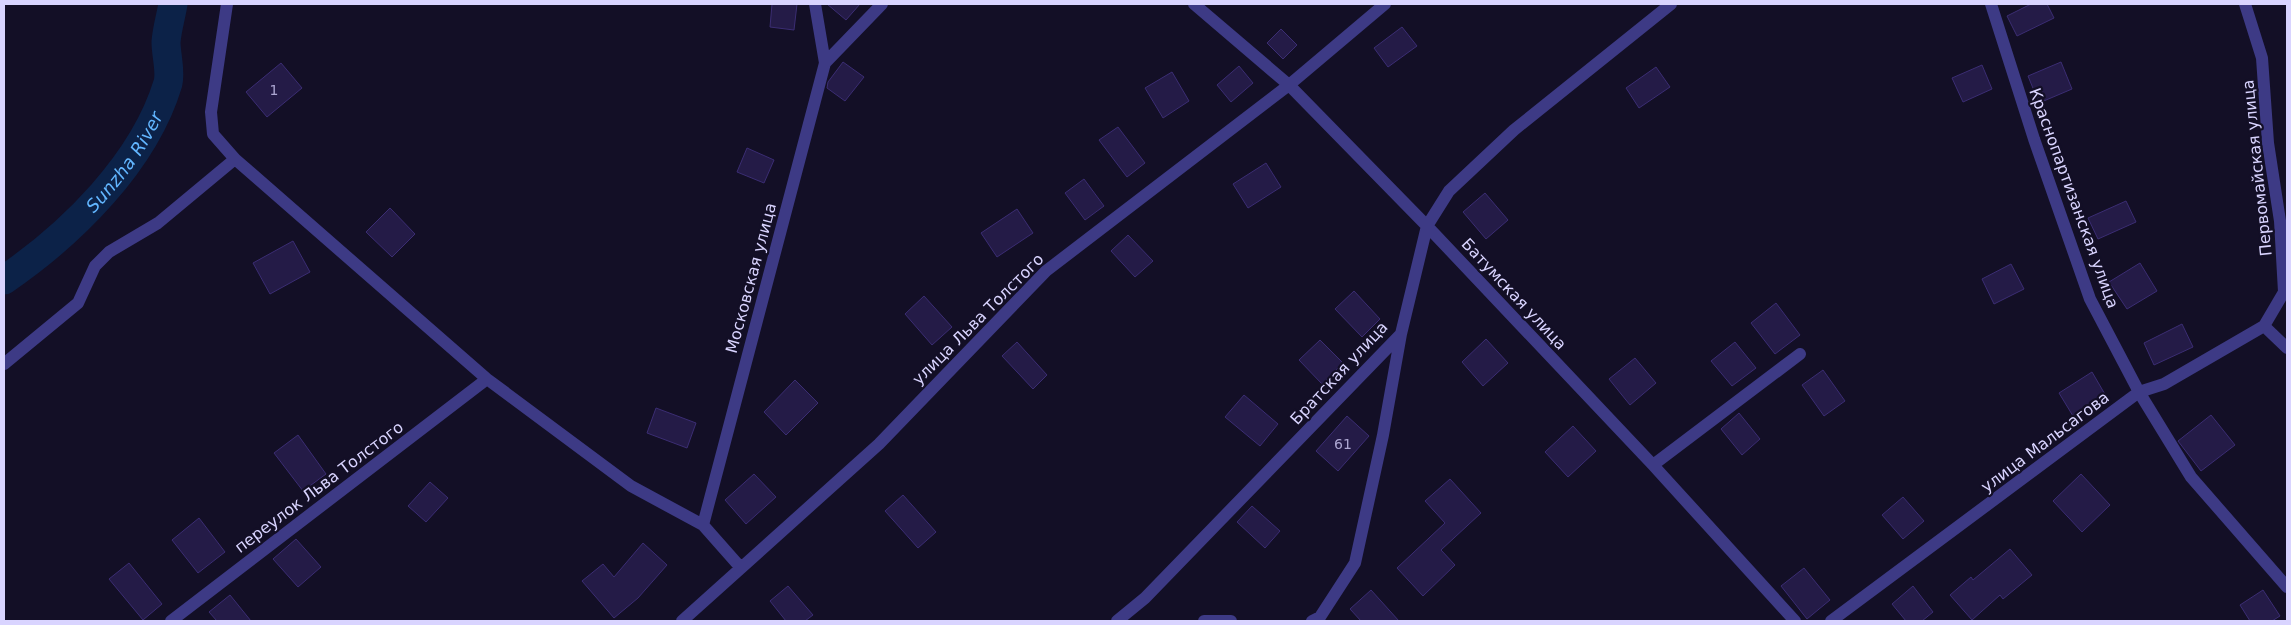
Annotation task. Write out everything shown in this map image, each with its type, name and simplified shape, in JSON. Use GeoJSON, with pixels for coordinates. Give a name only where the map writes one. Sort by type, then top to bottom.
{"type":"FeatureCollection","features":[{"type":"Feature","properties":{"kind":"street"},"geometry":{"type":"LineString","coordinates":[[227,4],[211,112],[214,134],[235,159],[488,379],[631,486],[703,525],[741,568]]}},
{"type":"Feature","properties":{"kind":"street"},"geometry":{"type":"LineString","coordinates":[[815,4],[825,63]]}},
{"type":"Feature","properties":{"kind":"street","name":"Московская улица"},"geometry":{"type":"LineString","coordinates":[[703,525],[825,63],[882,4]]}},
{"type":"Feature","properties":{"kind":"street","name":"Батумская улица"},"geometry":{"type":"LineString","coordinates":[[1194,4],[1289,85],[1427,226],[1653,465],[1795,621]]}},
{"type":"Feature","properties":{"kind":"street","name":"улица Льва Толстого"},"geometry":{"type":"LineString","coordinates":[[682,621],[878,444],[1046,270],[1289,85],[1385,4]]}},
{"type":"Feature","properties":{"kind":"street","name":"Братская улица"},"geometry":{"type":"LineString","coordinates":[[1117,621],[1145,598],[1401,334],[1427,226],[1449,191],[1514,130],[1671,4]]}},
{"type":"Feature","properties":{"kind":"street","name":"Краснопартизанская улица"},"geometry":{"type":"LineString","coordinates":[[1991,4],[2034,140],[2090,299],[2139,392],[2191,477],[2287,587]]}},
{"type":"Feature","properties":{"kind":"street","name":"Первомайская улица"},"geometry":{"type":"LineString","coordinates":[[2245,4],[2262,58],[2268,142],[2280,222],[2284,292],[2264,326]]}},
{"type":"Feature","properties":{"kind":"street"},"geometry":{"type":"LineString","coordinates":[[4,364],[78,303],[95,266],[109,252],[158,223],[235,159]]}},
{"type":"Feature","properties":{"kind":"street"},"geometry":{"type":"LineString","coordinates":[[2264,326],[2287,348]]}},
{"type":"Feature","properties":{"kind":"street","name":"улица Мальсагова"},"geometry":{"type":"LineString","coordinates":[[1831,621],[2139,392],[2164,384],[2264,326]]}},
{"type":"Feature","properties":{"kind":"street"},"geometry":{"type":"LineString","coordinates":[[1312,621],[1320,617],[1355,563],[1383,435],[1401,334]]}},
{"type":"Feature","properties":{"kind":"street"},"geometry":{"type":"LineString","coordinates":[[1653,465],[1800,354]]}},
{"type":"Feature","properties":{"kind":"street","name":"переулок Льва Толстого"},"geometry":{"type":"LineString","coordinates":[[171,621],[488,379]]}},
{"type":"Feature","properties":{"kind":"street"},"geometry":{"type":"LineString","coordinates":[[1204,621],[1231,621]]}},
{"type":"Feature","properties":{"kind":"building"},"geometry":{"type":"Polygon","coordinates":[[[772,4],[797,4],[794,30],[770,27],[772,4]]]}},
{"type":"Feature","properties":{"kind":"building"},"geometry":{"type":"Polygon","coordinates":[[[827,4],[860,4],[846,20],[827,4]]]}},
{"type":"Feature","properties":{"kind":"building"},"geometry":{"type":"Polygon","coordinates":[[[2031,4],[2047,4],[2054,18],[2017,36],[2007,16],[2031,4]]]}},
{"type":"Feature","properties":{"kind":"building"},"geometry":{"type":"Polygon","coordinates":[[[1402,27],[1417,46],[1388,67],[1374,48],[1402,27]]]}},
{"type":"Feature","properties":{"kind":"building"},"geometry":{"type":"Polygon","coordinates":[[[1281,29],[1297,45],[1283,59],[1267,43],[1281,29]]]}},
{"type":"Feature","properties":{"kind":"building"},"geometry":{"type":"Polygon","coordinates":[[[843,62],[864,77],[845,101],[827,88],[828,82],[843,62]]]}},
{"type":"Feature","properties":{"kind":"building"},"geometry":{"type":"Polygon","coordinates":[[[2061,62],[2072,89],[2039,103],[2028,76],[2061,62]]]}},
{"type":"Feature","properties":{"kind":"building"},"geometry":{"type":"Polygon","coordinates":[[[281,63],[302,88],[267,117],[246,92],[281,63]]]}},
{"type":"Feature","properties":{"kind":"building"},"geometry":{"type":"Polygon","coordinates":[[[1982,65],[1992,89],[1963,102],[1952,78],[1982,65]]]}},
{"type":"Feature","properties":{"kind":"building"},"geometry":{"type":"Polygon","coordinates":[[[1239,66],[1253,83],[1231,102],[1217,85],[1239,66]]]}},
{"type":"Feature","properties":{"kind":"building"},"geometry":{"type":"Polygon","coordinates":[[[1656,67],[1670,87],[1639,108],[1626,88],[1656,67]]]}},
{"type":"Feature","properties":{"kind":"building"},"geometry":{"type":"Polygon","coordinates":[[[1172,72],[1189,101],[1163,118],[1145,88],[1172,72]]]}},
{"type":"Feature","properties":{"kind":"building"},"geometry":{"type":"Polygon","coordinates":[[[1118,127],[1145,163],[1127,177],[1099,140],[1118,127]]]}},
{"type":"Feature","properties":{"kind":"building"},"geometry":{"type":"Polygon","coordinates":[[[747,148],[774,160],[764,183],[737,172],[747,148]]]}},
{"type":"Feature","properties":{"kind":"building"},"geometry":{"type":"Polygon","coordinates":[[[1266,163],[1281,187],[1248,208],[1233,184],[1266,163]]]}},
{"type":"Feature","properties":{"kind":"building"},"geometry":{"type":"Polygon","coordinates":[[[1084,179],[1104,206],[1085,220],[1065,193],[1084,179]]]}},
{"type":"Feature","properties":{"kind":"building"},"geometry":{"type":"Polygon","coordinates":[[[1485,193],[1508,220],[1486,239],[1463,212],[1485,193]]]}},
{"type":"Feature","properties":{"kind":"building"},"geometry":{"type":"Polygon","coordinates":[[[2126,201],[2136,222],[2098,239],[2088,218],[2126,201]]]}},
{"type":"Feature","properties":{"kind":"building"},"geometry":{"type":"Polygon","coordinates":[[[390,208],[415,234],[392,257],[366,232],[390,208]]]}},
{"type":"Feature","properties":{"kind":"building"},"geometry":{"type":"Polygon","coordinates":[[[1017,209],[1033,233],[997,257],[981,233],[1017,209]]]}},
{"type":"Feature","properties":{"kind":"building"},"geometry":{"type":"Polygon","coordinates":[[[1128,235],[1153,261],[1135,277],[1111,251],[1128,235]]]}},
{"type":"Feature","properties":{"kind":"building"},"geometry":{"type":"Polygon","coordinates":[[[293,241],[310,272],[270,294],[253,263],[293,241]]]}},
{"type":"Feature","properties":{"kind":"building"},"geometry":{"type":"Polygon","coordinates":[[[2140,263],[2157,291],[2127,309],[2109,282],[2140,263]]]}},
{"type":"Feature","properties":{"kind":"building"},"geometry":{"type":"Polygon","coordinates":[[[2011,264],[2024,289],[1994,304],[1982,279],[2011,264]]]}},
{"type":"Feature","properties":{"kind":"building"},"geometry":{"type":"Polygon","coordinates":[[[1354,291],[1380,319],[1362,337],[1335,309],[1354,291]]]}},
{"type":"Feature","properties":{"kind":"building"},"geometry":{"type":"Polygon","coordinates":[[[924,296],[952,327],[932,345],[905,314],[924,296]]]}},
{"type":"Feature","properties":{"kind":"building"},"geometry":{"type":"Polygon","coordinates":[[[1776,303],[1800,335],[1775,354],[1751,323],[1776,303]]]}},
{"type":"Feature","properties":{"kind":"building"},"geometry":{"type":"Polygon","coordinates":[[[2182,324],[2193,347],[2154,365],[2144,343],[2182,324]]]}},
{"type":"Feature","properties":{"kind":"building"},"geometry":{"type":"Polygon","coordinates":[[[1486,339],[1508,363],[1483,386],[1462,362],[1486,339]]]}},
{"type":"Feature","properties":{"kind":"building"},"geometry":{"type":"Polygon","coordinates":[[[1320,340],[1343,363],[1322,384],[1299,360],[1320,340]]]}},
{"type":"Feature","properties":{"kind":"building"},"geometry":{"type":"Polygon","coordinates":[[[1017,342],[1047,375],[1033,389],[1002,356],[1017,342]]]}},
{"type":"Feature","properties":{"kind":"building"},"geometry":{"type":"Polygon","coordinates":[[[1735,342],[1756,368],[1732,386],[1711,361],[1735,342]]]}},
{"type":"Feature","properties":{"kind":"building"},"geometry":{"type":"Polygon","coordinates":[[[1635,358],[1656,383],[1630,405],[1609,379],[1635,358]]]}},
{"type":"Feature","properties":{"kind":"building"},"geometry":{"type":"Polygon","coordinates":[[[1823,370],[1845,401],[1824,416],[1802,385],[1823,370]]]}},
{"type":"Feature","properties":{"kind":"building"},"geometry":{"type":"Polygon","coordinates":[[[2092,372],[2106,396],[2073,416],[2059,393],[2092,372]]]}},
{"type":"Feature","properties":{"kind":"building"},"geometry":{"type":"Polygon","coordinates":[[[795,380],[818,403],[786,435],[764,412],[795,380]]]}},
{"type":"Feature","properties":{"kind":"building"},"geometry":{"type":"Polygon","coordinates":[[[1244,395],[1278,424],[1260,446],[1225,417],[1244,395]]]}},
{"type":"Feature","properties":{"kind":"building"},"geometry":{"type":"Polygon","coordinates":[[[656,408],[696,423],[687,448],[647,433],[656,408]]]}},
{"type":"Feature","properties":{"kind":"building"},"geometry":{"type":"Polygon","coordinates":[[[1739,413],[1760,439],[1742,455],[1721,429],[1739,413]]]}},
{"type":"Feature","properties":{"kind":"building"},"geometry":{"type":"Polygon","coordinates":[[[2211,415],[2235,445],[2201,471],[2178,441],[2211,415]]]}},
{"type":"Feature","properties":{"kind":"building"},"geometry":{"type":"Polygon","coordinates":[[[1347,416],[1369,436],[1338,471],[1316,451],[1347,416]]]}},
{"type":"Feature","properties":{"kind":"building"},"geometry":{"type":"Polygon","coordinates":[[[1573,426],[1596,451],[1568,477],[1545,452],[1573,426]]]}},
{"type":"Feature","properties":{"kind":"building"},"geometry":{"type":"Polygon","coordinates":[[[298,435],[326,474],[303,491],[274,453],[298,435]]]}},
{"type":"Feature","properties":{"kind":"building"},"geometry":{"type":"Polygon","coordinates":[[[754,474],[776,497],[746,524],[725,500],[754,474]]]}},
{"type":"Feature","properties":{"kind":"building"},"geometry":{"type":"Polygon","coordinates":[[[2081,474],[2110,505],[2082,532],[2053,501],[2081,474]]]}},
{"type":"Feature","properties":{"kind":"building"},"geometry":{"type":"Polygon","coordinates":[[[1450,479],[1481,513],[1441,550],[1455,565],[1423,596],[1397,568],[1445,523],[1425,501],[1450,479]]]}},
{"type":"Feature","properties":{"kind":"building"},"geometry":{"type":"Polygon","coordinates":[[[430,482],[448,498],[426,522],[408,506],[430,482]]]}},
{"type":"Feature","properties":{"kind":"building"},"geometry":{"type":"Polygon","coordinates":[[[903,495],[936,532],[918,548],[885,511],[903,495]]]}},
{"type":"Feature","properties":{"kind":"building"},"geometry":{"type":"Polygon","coordinates":[[[1903,497],[1924,521],[1903,539],[1882,515],[1903,497]]]}},
{"type":"Feature","properties":{"kind":"building"},"geometry":{"type":"Polygon","coordinates":[[[1252,506],[1280,531],[1265,548],[1237,522],[1252,506]]]}},
{"type":"Feature","properties":{"kind":"building"},"geometry":{"type":"Polygon","coordinates":[[[199,518],[225,552],[198,573],[172,540],[199,518]]]}},
{"type":"Feature","properties":{"kind":"building"},"geometry":{"type":"Polygon","coordinates":[[[296,539],[321,567],[298,587],[273,559],[296,539]]]}},
{"type":"Feature","properties":{"kind":"building"},"geometry":{"type":"Polygon","coordinates":[[[643,543],[667,565],[638,598],[614,618],[582,581],[603,564],[614,577],[643,543]]]}},
{"type":"Feature","properties":{"kind":"building"},"geometry":{"type":"Polygon","coordinates":[[[2010,549],[2032,575],[2003,599],[2000,595],[1972,620],[1950,595],[1971,577],[1973,580],[2010,549]]]}},
{"type":"Feature","properties":{"kind":"building"},"geometry":{"type":"Polygon","coordinates":[[[129,563],[162,604],[143,620],[109,579],[129,563]]]}},
{"type":"Feature","properties":{"kind":"building"},"geometry":{"type":"Polygon","coordinates":[[[1804,568],[1830,600],[1807,619],[1781,586],[1804,568]]]}},
{"type":"Feature","properties":{"kind":"building"},"geometry":{"type":"Polygon","coordinates":[[[788,586],[813,615],[805,621],[786,621],[770,601],[788,586]]]}},
{"type":"Feature","properties":{"kind":"building"},"geometry":{"type":"Polygon","coordinates":[[[1913,586],[1933,612],[1922,621],[1906,621],[1892,604],[1913,586]]]}},
{"type":"Feature","properties":{"kind":"building"},"geometry":{"type":"Polygon","coordinates":[[[1371,590],[1399,621],[1361,621],[1350,609],[1371,590]]]}},
{"type":"Feature","properties":{"kind":"building"},"geometry":{"type":"Polygon","coordinates":[[[2263,590],[2280,616],[2272,621],[2250,621],[2240,605],[2263,590]]]}},
{"type":"Feature","properties":{"kind":"building"},"geometry":{"type":"Polygon","coordinates":[[[230,595],[251,621],[217,621],[209,612],[230,595]]]}},
{"type":"Feature","properties":{"kind":"waterway","name":"Sunzha River"},"geometry":{"type":"LineString","coordinates":[[4,280],[55,241],[79,219],[102,194],[142,141],[157,113],[168,83],[166,42],[173,4]]}}]}
